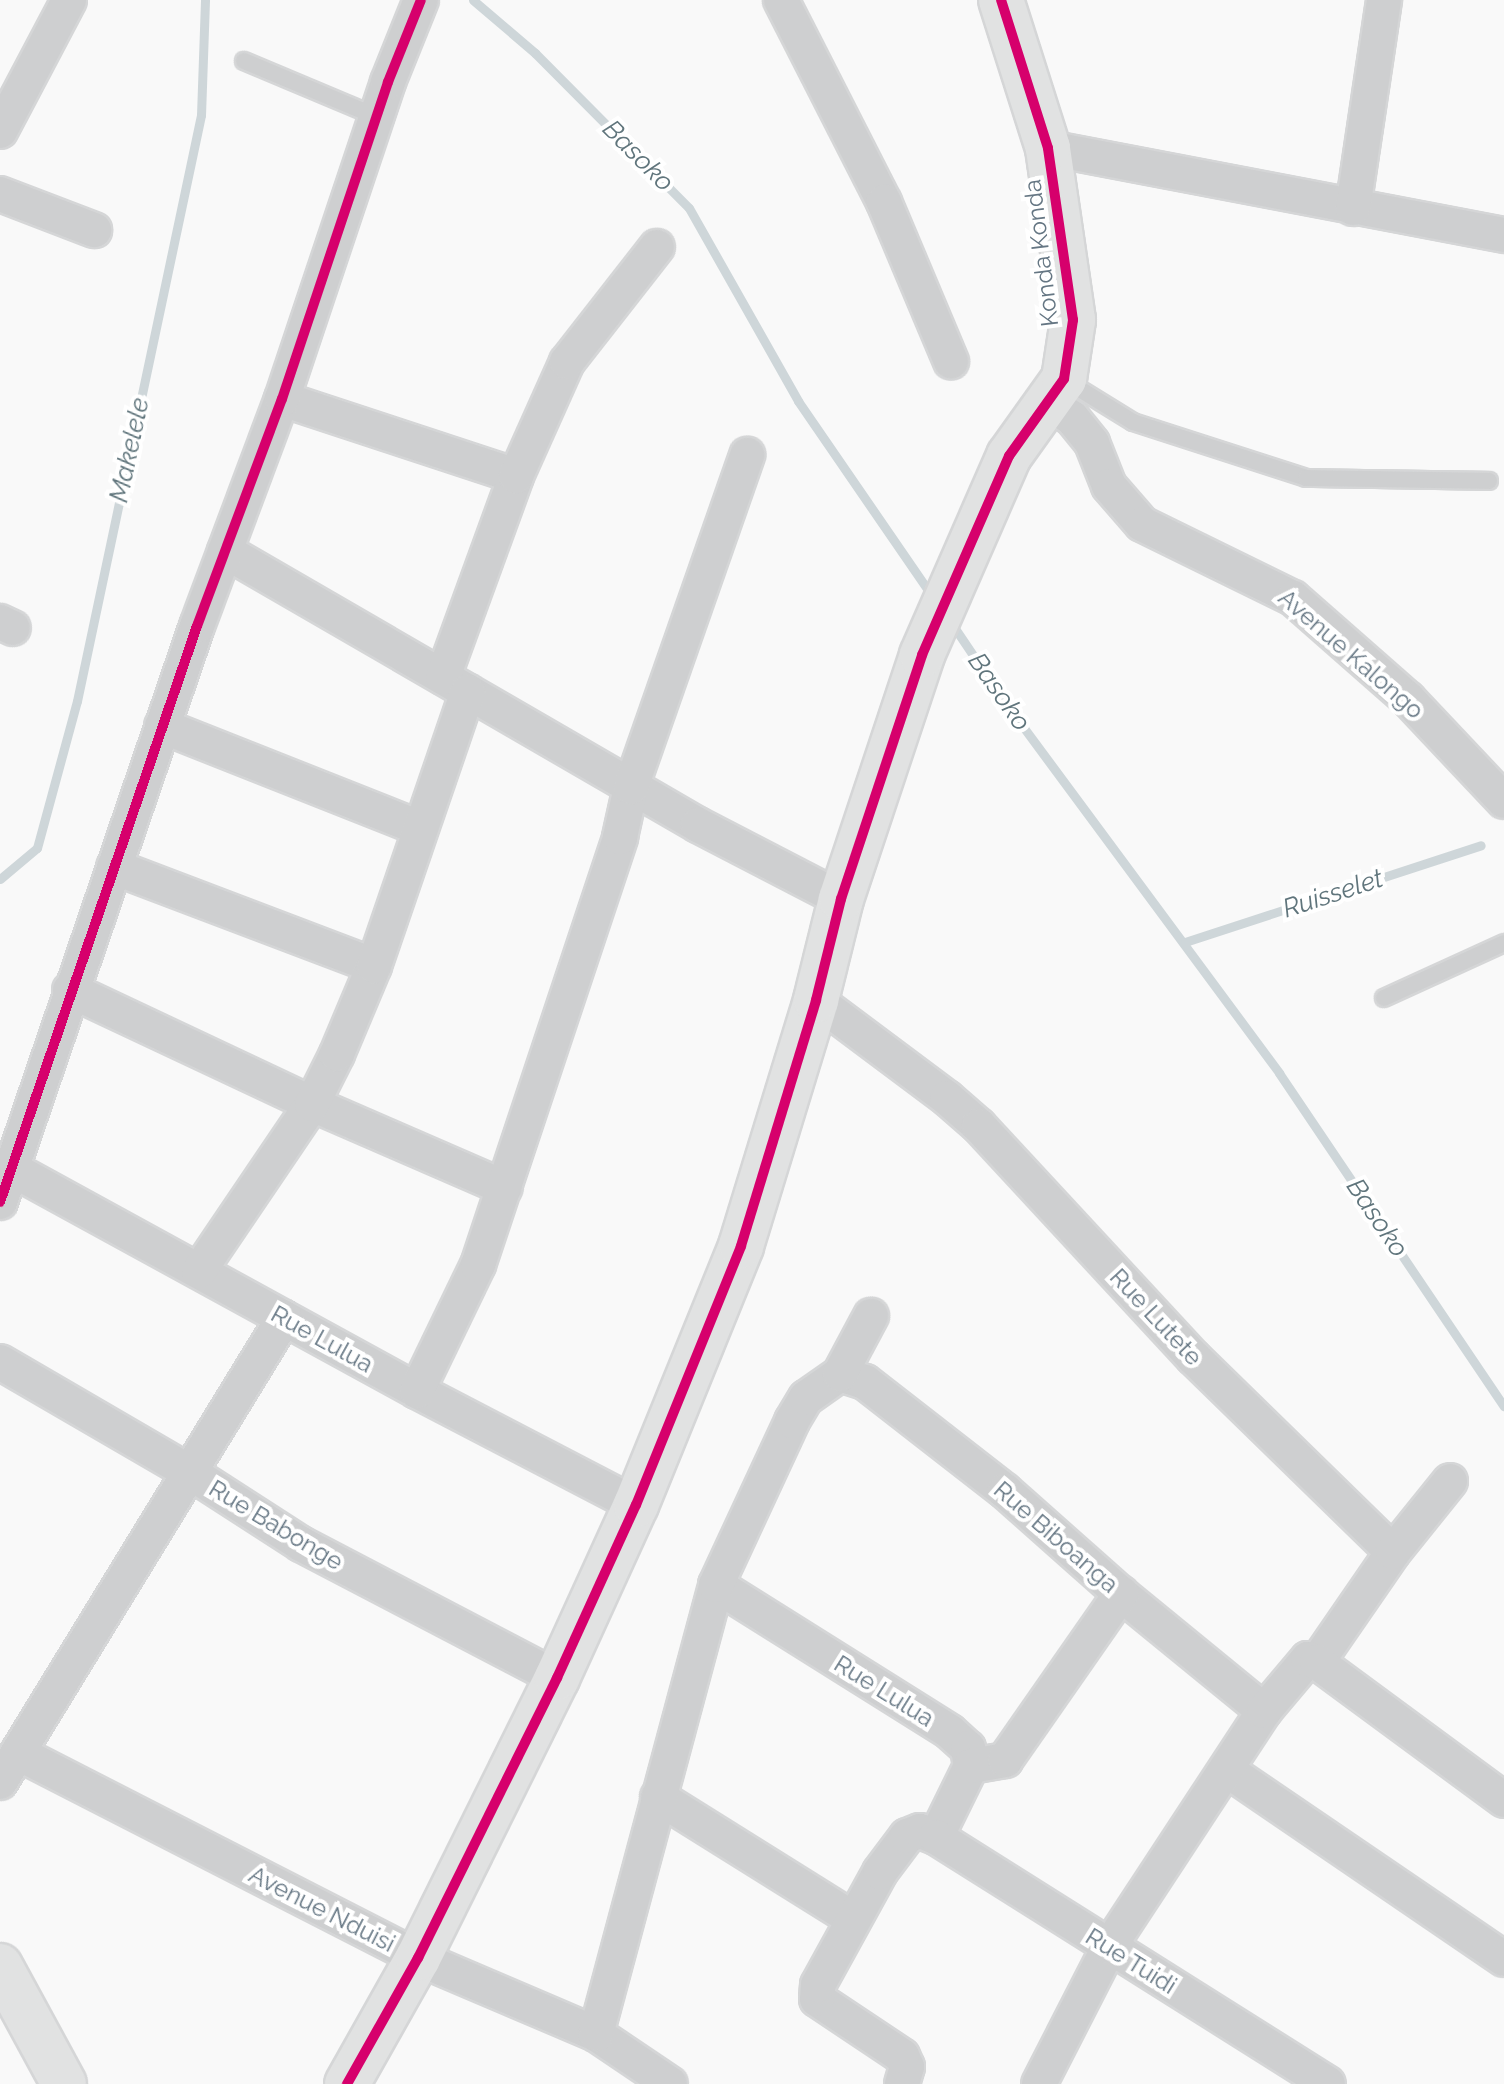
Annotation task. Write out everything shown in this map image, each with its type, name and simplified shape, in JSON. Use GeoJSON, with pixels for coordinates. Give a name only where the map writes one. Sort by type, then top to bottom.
{"type":"FeatureCollection","features":[{"type":"Feature","properties":{"kind":"street"},"geometry":{"type":"LineString","coordinates":[[0,131],[69,0]]}},
{"type":"Feature","properties":{"kind":"street"},"geometry":{"type":"LineString","coordinates":[[0,1202],[162,726],[282,399],[377,117],[421,0]]}},
{"type":"Feature","properties":{"kind":"street"},"geometry":{"type":"LineString","coordinates":[[781,0],[884,202],[951,361]]}},
{"type":"Feature","properties":{"kind":"street","name":"Konda Konda"},"geometry":{"type":"LineString","coordinates":[[347,2084],[418,1958],[557,1678],[636,1505],[741,1246],[816,1000],[841,899],[922,655],[1009,456],[1056,391],[1073,320],[1048,148],[1001,0]]}},
{"type":"Feature","properties":{"kind":"street"},"geometry":{"type":"LineString","coordinates":[[1353,208],[1384,0]]}},
{"type":"Feature","properties":{"kind":"street"},"geometry":{"type":"LineString","coordinates":[[1048,148],[1504,235]]}},
{"type":"Feature","properties":{"kind":"street"},"geometry":{"type":"LineString","coordinates":[[0,194],[94,230]]}},
{"type":"Feature","properties":{"kind":"street"},"geometry":{"type":"LineString","coordinates":[[199,1271],[312,1104],[374,966],[420,828],[455,684],[516,476],[567,362],[657,247]]}},
{"type":"Feature","properties":{"kind":"street","name":"Avenue Kalongo"},"geometry":{"type":"LineString","coordinates":[[1056,391],[1092,443],[1109,486],[1142,524],[1293,598],[1408,699],[1504,801]]}},
{"type":"Feature","properties":{"kind":"street"},"geometry":{"type":"LineString","coordinates":[[282,399],[516,476]]}},
{"type":"Feature","properties":{"kind":"street"},"geometry":{"type":"LineString","coordinates":[[417,1391],[468,1289],[505,1188],[620,837],[631,787],[747,455]]}},
{"type":"Feature","properties":{"kind":"street"},"geometry":{"type":"LineString","coordinates":[[225,551],[631,787],[841,899]]}},
{"type":"Feature","properties":{"kind":"street"},"geometry":{"type":"LineString","coordinates":[[162,726],[420,828]]}},
{"type":"Feature","properties":{"kind":"street"},"geometry":{"type":"LineString","coordinates":[[114,867],[374,966]]}},
{"type":"Feature","properties":{"kind":"street"},"geometry":{"type":"LineString","coordinates":[[70,990],[312,1104],[505,1188]]}},
{"type":"Feature","properties":{"kind":"street","name":"Rue Lutete"},"geometry":{"type":"LineString","coordinates":[[816,1000],[947,1098],[979,1126],[1193,1357],[1393,1552]]}},
{"type":"Feature","properties":{"kind":"street","name":"Rue Lulua"},"geometry":{"type":"LineString","coordinates":[[10,1168],[417,1391],[636,1505]]}},
{"type":"Feature","properties":{"kind":"street"},"geometry":{"type":"LineString","coordinates":[[596,2034],[716,1585],[792,1421],[806,1398],[840,1374],[871,1316]]}},
{"type":"Feature","properties":{"kind":"street"},"geometry":{"type":"LineString","coordinates":[[0,1782],[284,1318]]}},
{"type":"Feature","properties":{"kind":"street","name":"Rue Babonge"},"geometry":{"type":"LineString","coordinates":[[0,1362],[191,1473],[301,1544],[557,1678]]}},
{"type":"Feature","properties":{"kind":"street","name":"Rue Biboanga"},"geometry":{"type":"LineString","coordinates":[[840,1374],[865,1382],[1005,1491],[1121,1594],[1264,1711]]}},
{"type":"Feature","properties":{"kind":"street"},"geometry":{"type":"LineString","coordinates":[[1039,2084],[1109,1947],[1264,1711],[1312,1660],[1450,1481]]}},
{"type":"Feature","properties":{"kind":"street","name":"Rue Lulua"},"geometry":{"type":"LineString","coordinates":[[716,1585],[950,1732],[968,1748],[971,1766]]}},
{"type":"Feature","properties":{"kind":"street"},"geometry":{"type":"LineString","coordinates":[[902,2084],[907,2067],[902,2056],[817,1999],[818,1985],[852,1918],[894,1850],[907,1836],[920,1831],[936,1837],[971,1766],[1005,1760],[1121,1594]]}},
{"type":"Feature","properties":{"kind":"street"},"geometry":{"type":"LineString","coordinates":[[1312,1660],[1504,1800]]}},
{"type":"Feature","properties":{"kind":"street","name":"Avenue Nduisi"},"geometry":{"type":"LineString","coordinates":[[18,1753],[418,1958],[596,2034],[670,2084]]}},
{"type":"Feature","properties":{"kind":"street"},"geometry":{"type":"LineString","coordinates":[[1227,1770],[1504,1959]]}},
{"type":"Feature","properties":{"kind":"street"},"geometry":{"type":"LineString","coordinates":[[658,1797],[852,1918]]}},
{"type":"Feature","properties":{"kind":"street","name":"Rue Tuidi"},"geometry":{"type":"LineString","coordinates":[[936,1837],[1328,2084]]}},
{"type":"Feature","properties":{"kind":"street"},"geometry":{"type":"LineString","coordinates":[[0,1966],[64,2084]]}},
{"type":"Feature","properties":{"kind":"lane"},"geometry":{"type":"LineString","coordinates":[[244,61],[377,117]]}},
{"type":"Feature","properties":{"kind":"lane"},"geometry":{"type":"LineString","coordinates":[[1056,391],[1133,422],[1306,478],[1489,481]]}},
{"type":"Feature","properties":{"kind":"lane"},"geometry":{"type":"LineString","coordinates":[[1384,998],[1504,943]]}},
{"type":"Feature","properties":{"kind":"waterway","name":"Makelele"},"geometry":{"type":"LineString","coordinates":[[0,879],[37,848],[77,701],[201,115],[205,0]]}},
{"type":"Feature","properties":{"kind":"waterway","name":"Basoko"},"geometry":{"type":"LineString","coordinates":[[473,0],[535,53],[689,208],[798,401],[932,596]]}},
{"type":"Feature","properties":{"kind":"waterway","name":"Basoko"},"geometry":{"type":"LineString","coordinates":[[950,621],[1004,701],[1279,1073],[1504,1406]]}},
{"type":"Feature","properties":{"kind":"waterway","name":"Ruisselet"},"geometry":{"type":"LineString","coordinates":[[1185,942],[1481,845]]}},
{"type":"Feature","properties":{"kind":"cycle path"},"geometry":{"type":"LineString","coordinates":[[0,1202],[197,626],[282,399],[388,82],[421,0]]}},
{"type":"Feature","properties":{"kind":"cycle path"},"geometry":{"type":"LineString","coordinates":[[347,2084],[418,1958],[557,1678],[636,1505],[741,1246],[816,1000],[841,899],[922,655],[1009,456],[1064,379],[1073,320],[1048,148],[1001,0]]}}]}
